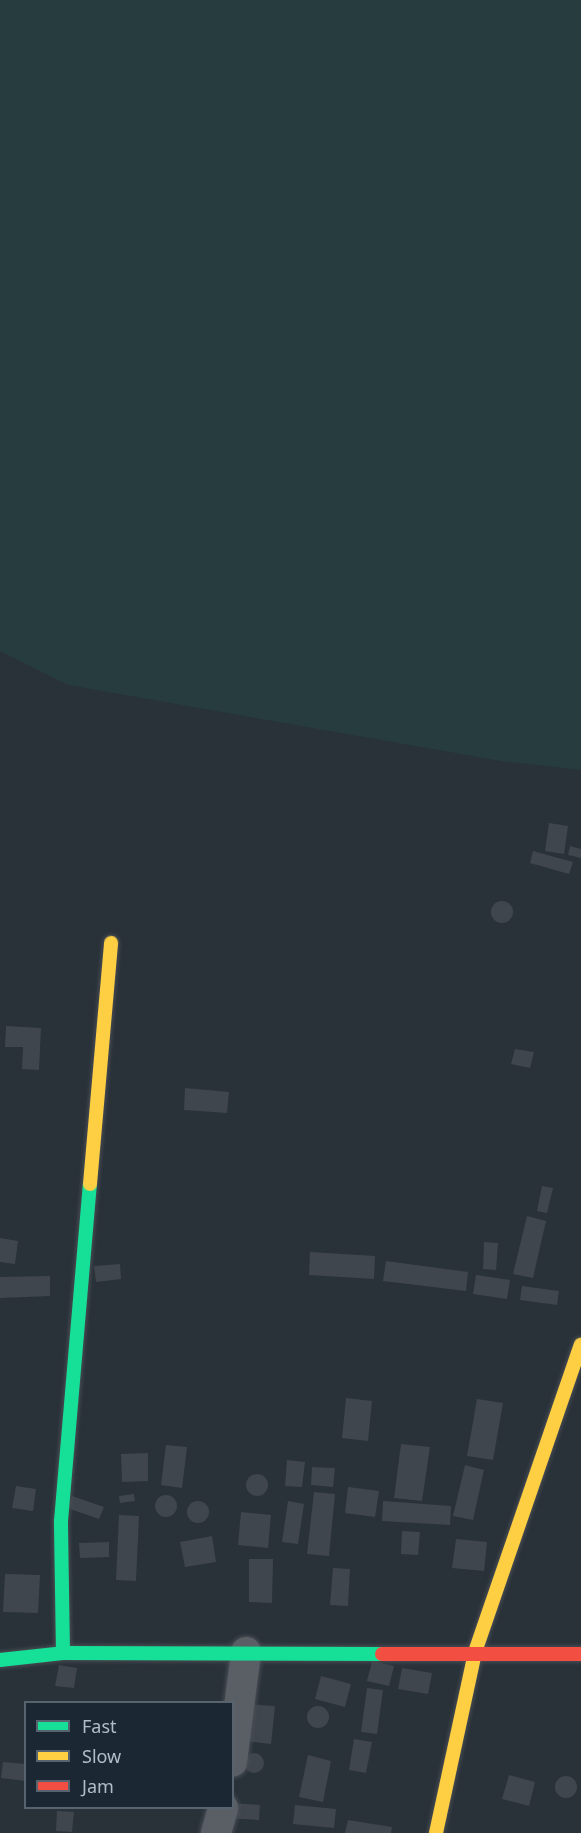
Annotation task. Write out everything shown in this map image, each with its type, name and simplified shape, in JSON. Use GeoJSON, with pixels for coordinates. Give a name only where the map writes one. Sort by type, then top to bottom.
{"type":"FeatureCollection","features":[{"type":"Feature","properties":{"kind":"street"},"geometry":{"type":"LineString","coordinates":[[63,1653],[61,1521],[111,943]]}},
{"type":"Feature","properties":{"kind":"street"},"geometry":{"type":"LineString","coordinates":[[436,1833],[475,1652],[581,1345]]}},
{"type":"Feature","properties":{"kind":"street"},"geometry":{"type":"LineString","coordinates":[[0,1660],[63,1653],[581,1654]]}},
{"type":"Feature","properties":{"kind":"street"},"geometry":{"type":"LineString","coordinates":[[234,1746],[246,1653]]}},
{"type":"Feature","properties":{"kind":"street"},"geometry":{"type":"LineString","coordinates":[[216,1833],[223,1809]]}},
{"type":"Feature","properties":{"kind":"green space"},"geometry":{"type":"Polygon","coordinates":[[[0,0],[581,0],[581,770],[501,761],[68,685],[0,651],[0,0]]]}},
{"type":"Feature","properties":{"kind":"building"},"geometry":{"type":"Polygon","coordinates":[[[549,823],[568,826],[564,854],[545,851],[549,823]]]}},
{"type":"Feature","properties":{"kind":"building"},"geometry":{"type":"Polygon","coordinates":[[[570,846],[581,849],[581,858],[568,855],[570,846]]]}},
{"type":"Feature","properties":{"kind":"building"},"geometry":{"type":"Polygon","coordinates":[[[533,851],[573,862],[569,874],[530,863],[533,851]]]}},
{"type":"Feature","properties":{"kind":"building"},"geometry":{"type":"Polygon","coordinates":[[[502,901],[510,904],[513,912],[510,920],[502,923],[494,920],[491,912],[494,904],[502,901]]]}},
{"type":"Feature","properties":{"kind":"building"},"geometry":{"type":"Polygon","coordinates":[[[6,1026],[41,1028],[39,1070],[22,1069],[23,1047],[5,1047],[6,1026]]]}},
{"type":"Feature","properties":{"kind":"building"},"geometry":{"type":"Polygon","coordinates":[[[515,1049],[534,1052],[530,1068],[511,1064],[515,1049]]]}},
{"type":"Feature","properties":{"kind":"building"},"geometry":{"type":"Polygon","coordinates":[[[185,1088],[229,1092],[227,1113],[184,1110],[185,1088]]]}},
{"type":"Feature","properties":{"kind":"building"},"geometry":{"type":"Polygon","coordinates":[[[542,1186],[553,1188],[547,1213],[537,1211],[542,1186]]]}},
{"type":"Feature","properties":{"kind":"building"},"geometry":{"type":"Polygon","coordinates":[[[527,1216],[546,1221],[533,1278],[513,1274],[527,1216]]]}},
{"type":"Feature","properties":{"kind":"building"},"geometry":{"type":"Polygon","coordinates":[[[0,1238],[18,1241],[15,1264],[0,1262],[0,1238]]]}},
{"type":"Feature","properties":{"kind":"building"},"geometry":{"type":"Polygon","coordinates":[[[484,1242],[498,1243],[496,1270],[483,1269],[484,1242]]]}},
{"type":"Feature","properties":{"kind":"building"},"geometry":{"type":"Polygon","coordinates":[[[310,1252],[375,1256],[374,1279],[309,1275],[310,1252]]]}},
{"type":"Feature","properties":{"kind":"building"},"geometry":{"type":"Polygon","coordinates":[[[386,1261],[468,1272],[466,1291],[383,1281],[386,1261]]]}},
{"type":"Feature","properties":{"kind":"building"},"geometry":{"type":"Polygon","coordinates":[[[120,1264],[121,1279],[96,1282],[94,1266],[120,1264]]]}},
{"type":"Feature","properties":{"kind":"building"},"geometry":{"type":"Polygon","coordinates":[[[476,1275],[510,1280],[507,1299],[473,1294],[476,1275]]]}},
{"type":"Feature","properties":{"kind":"building"},"geometry":{"type":"Polygon","coordinates":[[[50,1276],[50,1296],[0,1298],[0,1277],[50,1276]]]}},
{"type":"Feature","properties":{"kind":"building"},"geometry":{"type":"Polygon","coordinates":[[[522,1286],[559,1291],[557,1305],[520,1300],[522,1286]]]}},
{"type":"Feature","properties":{"kind":"building"},"geometry":{"type":"Polygon","coordinates":[[[346,1398],[372,1401],[368,1441],[342,1438],[346,1398]]]}},
{"type":"Feature","properties":{"kind":"building"},"geometry":{"type":"Polygon","coordinates":[[[477,1399],[503,1403],[493,1460],[467,1456],[477,1399]]]}},
{"type":"Feature","properties":{"kind":"building"},"geometry":{"type":"Polygon","coordinates":[[[401,1444],[430,1447],[422,1501],[394,1498],[401,1444]]]}},
{"type":"Feature","properties":{"kind":"building"},"geometry":{"type":"Polygon","coordinates":[[[166,1445],[187,1447],[182,1488],[161,1485],[166,1445]]]}},
{"type":"Feature","properties":{"kind":"building"},"geometry":{"type":"Polygon","coordinates":[[[148,1453],[148,1481],[122,1482],[121,1454],[148,1453]]]}},
{"type":"Feature","properties":{"kind":"building"},"geometry":{"type":"Polygon","coordinates":[[[287,1460],[305,1462],[302,1487],[285,1486],[287,1460]]]}},
{"type":"Feature","properties":{"kind":"building"},"geometry":{"type":"Polygon","coordinates":[[[465,1465],[484,1470],[473,1520],[453,1516],[465,1465]]]}},
{"type":"Feature","properties":{"kind":"building"},"geometry":{"type":"Polygon","coordinates":[[[312,1467],[335,1468],[333,1487],[311,1485],[312,1467]]]}},
{"type":"Feature","properties":{"kind":"building"},"geometry":{"type":"Polygon","coordinates":[[[257,1474],[265,1477],[268,1485],[265,1493],[257,1496],[249,1493],[246,1485],[249,1477],[257,1474]]]}},
{"type":"Feature","properties":{"kind":"building"},"geometry":{"type":"Polygon","coordinates":[[[16,1486],[36,1489],[33,1511],[12,1508],[16,1486]]]}},
{"type":"Feature","properties":{"kind":"building"},"geometry":{"type":"Polygon","coordinates":[[[348,1487],[379,1491],[375,1517],[345,1513],[348,1487]]]}},
{"type":"Feature","properties":{"kind":"building"},"geometry":{"type":"Polygon","coordinates":[[[314,1492],[335,1494],[329,1556],[307,1554],[314,1492]]]}},
{"type":"Feature","properties":{"kind":"building"},"geometry":{"type":"Polygon","coordinates":[[[134,1494],[135,1501],[120,1503],[119,1496],[134,1494]]]}},
{"type":"Feature","properties":{"kind":"building"},"geometry":{"type":"Polygon","coordinates":[[[166,1495],[174,1498],[177,1506],[174,1514],[166,1517],[158,1514],[155,1506],[158,1498],[166,1495]]]}},
{"type":"Feature","properties":{"kind":"building"},"geometry":{"type":"Polygon","coordinates":[[[72,1496],[104,1507],[99,1519],[67,1508],[72,1496]]]}},
{"type":"Feature","properties":{"kind":"building"},"geometry":{"type":"Polygon","coordinates":[[[198,1501],[206,1504],[209,1512],[206,1520],[198,1523],[190,1520],[187,1512],[190,1504],[198,1501]]]}},
{"type":"Feature","properties":{"kind":"building"},"geometry":{"type":"Polygon","coordinates":[[[288,1501],[304,1504],[298,1544],[282,1542],[288,1501]]]}},
{"type":"Feature","properties":{"kind":"building"},"geometry":{"type":"Polygon","coordinates":[[[383,1501],[451,1506],[450,1525],[382,1521],[383,1501]]]}},
{"type":"Feature","properties":{"kind":"building"},"geometry":{"type":"Polygon","coordinates":[[[241,1512],[271,1515],[268,1548],[238,1545],[241,1512]]]}},
{"type":"Feature","properties":{"kind":"building"},"geometry":{"type":"Polygon","coordinates":[[[119,1515],[139,1516],[136,1581],[116,1580],[119,1515]]]}},
{"type":"Feature","properties":{"kind":"building"},"geometry":{"type":"Polygon","coordinates":[[[402,1531],[420,1532],[418,1555],[401,1554],[402,1531]]]}},
{"type":"Feature","properties":{"kind":"building"},"geometry":{"type":"Polygon","coordinates":[[[212,1536],[216,1562],[185,1567],[180,1542],[212,1536]]]}},
{"type":"Feature","properties":{"kind":"building"},"geometry":{"type":"Polygon","coordinates":[[[456,1539],[487,1542],[484,1571],[452,1568],[456,1539]]]}},
{"type":"Feature","properties":{"kind":"building"},"geometry":{"type":"Polygon","coordinates":[[[109,1542],[109,1557],[80,1558],[79,1543],[109,1542]]]}},
{"type":"Feature","properties":{"kind":"building"},"geometry":{"type":"Polygon","coordinates":[[[249,1559],[273,1559],[272,1603],[249,1602],[249,1559]]]}},
{"type":"Feature","properties":{"kind":"building"},"geometry":{"type":"Polygon","coordinates":[[[333,1568],[350,1569],[348,1606],[330,1605],[333,1568]]]}},
{"type":"Feature","properties":{"kind":"building"},"geometry":{"type":"Polygon","coordinates":[[[5,1574],[40,1575],[38,1613],[3,1612],[5,1574]]]}},
{"type":"Feature","properties":{"kind":"building"},"geometry":{"type":"Polygon","coordinates":[[[372,1661],[394,1666],[389,1686],[367,1681],[372,1661]]]}},
{"type":"Feature","properties":{"kind":"building"},"geometry":{"type":"Polygon","coordinates":[[[59,1665],[77,1668],[74,1688],[55,1686],[59,1665]]]}},
{"type":"Feature","properties":{"kind":"building"},"geometry":{"type":"Polygon","coordinates":[[[402,1668],[432,1673],[428,1694],[398,1689],[402,1668]]]}},
{"type":"Feature","properties":{"kind":"building"},"geometry":{"type":"Polygon","coordinates":[[[321,1676],[351,1684],[345,1707],[315,1699],[321,1676]]]}},
{"type":"Feature","properties":{"kind":"building"},"geometry":{"type":"Polygon","coordinates":[[[367,1688],[383,1690],[377,1734],[361,1732],[367,1688]]]}},
{"type":"Feature","properties":{"kind":"building"},"geometry":{"type":"Polygon","coordinates":[[[248,1704],[275,1706],[271,1744],[244,1741],[248,1704]]]}},
{"type":"Feature","properties":{"kind":"building"},"geometry":{"type":"Polygon","coordinates":[[[318,1706],[326,1709],[329,1717],[326,1725],[318,1728],[310,1725],[307,1717],[310,1709],[318,1706]]]}},
{"type":"Feature","properties":{"kind":"building"},"geometry":{"type":"Polygon","coordinates":[[[354,1739],[372,1742],[366,1773],[349,1770],[354,1739]]]}},
{"type":"Feature","properties":{"kind":"building"},"geometry":{"type":"Polygon","coordinates":[[[254,1753],[261,1756],[264,1763],[261,1770],[254,1773],[247,1770],[244,1763],[247,1756],[254,1753]]]}},
{"type":"Feature","properties":{"kind":"building"},"geometry":{"type":"Polygon","coordinates":[[[308,1755],[331,1761],[323,1802],[299,1797],[308,1755]]]}},
{"type":"Feature","properties":{"kind":"building"},"geometry":{"type":"Polygon","coordinates":[[[3,1762],[24,1764],[24,1781],[1,1778],[3,1762]]]}},
{"type":"Feature","properties":{"kind":"building"},"geometry":{"type":"Polygon","coordinates":[[[509,1775],[535,1782],[529,1806],[502,1799],[509,1775]]]}},
{"type":"Feature","properties":{"kind":"building"},"geometry":{"type":"Polygon","coordinates":[[[566,1776],[574,1779],[577,1787],[574,1795],[566,1798],[558,1795],[555,1787],[558,1779],[566,1776]]]}},
{"type":"Feature","properties":{"kind":"building"},"geometry":{"type":"Polygon","coordinates":[[[234,1803],[260,1805],[259,1820],[225,1818],[229,1809],[234,1809],[234,1803]]]}},
{"type":"Feature","properties":{"kind":"building"},"geometry":{"type":"Polygon","coordinates":[[[295,1805],[336,1809],[334,1828],[293,1824],[295,1805]]]}},
{"type":"Feature","properties":{"kind":"building"},"geometry":{"type":"Polygon","coordinates":[[[57,1811],[74,1812],[72,1832],[56,1831],[57,1811]]]}},
{"type":"Feature","properties":{"kind":"building"},"geometry":{"type":"Polygon","coordinates":[[[348,1820],[392,1827],[391,1833],[345,1833],[348,1820]]]}},
{"type":"Feature","properties":{"kind":"traffic: fast"},"geometry":{"type":"LineString","coordinates":[[63,1653],[61,1521],[90,1184]]}},
{"type":"Feature","properties":{"kind":"traffic: fast"},"geometry":{"type":"LineString","coordinates":[[0,1660],[63,1653],[382,1654]]}},
{"type":"Feature","properties":{"kind":"traffic: slow"},"geometry":{"type":"LineString","coordinates":[[90,1184],[111,943]]}},
{"type":"Feature","properties":{"kind":"traffic: slow"},"geometry":{"type":"LineString","coordinates":[[436,1833],[475,1652],[581,1345]]}},
{"type":"Feature","properties":{"kind":"traffic: jam"},"geometry":{"type":"LineString","coordinates":[[382,1654],[581,1654]]}}]}
